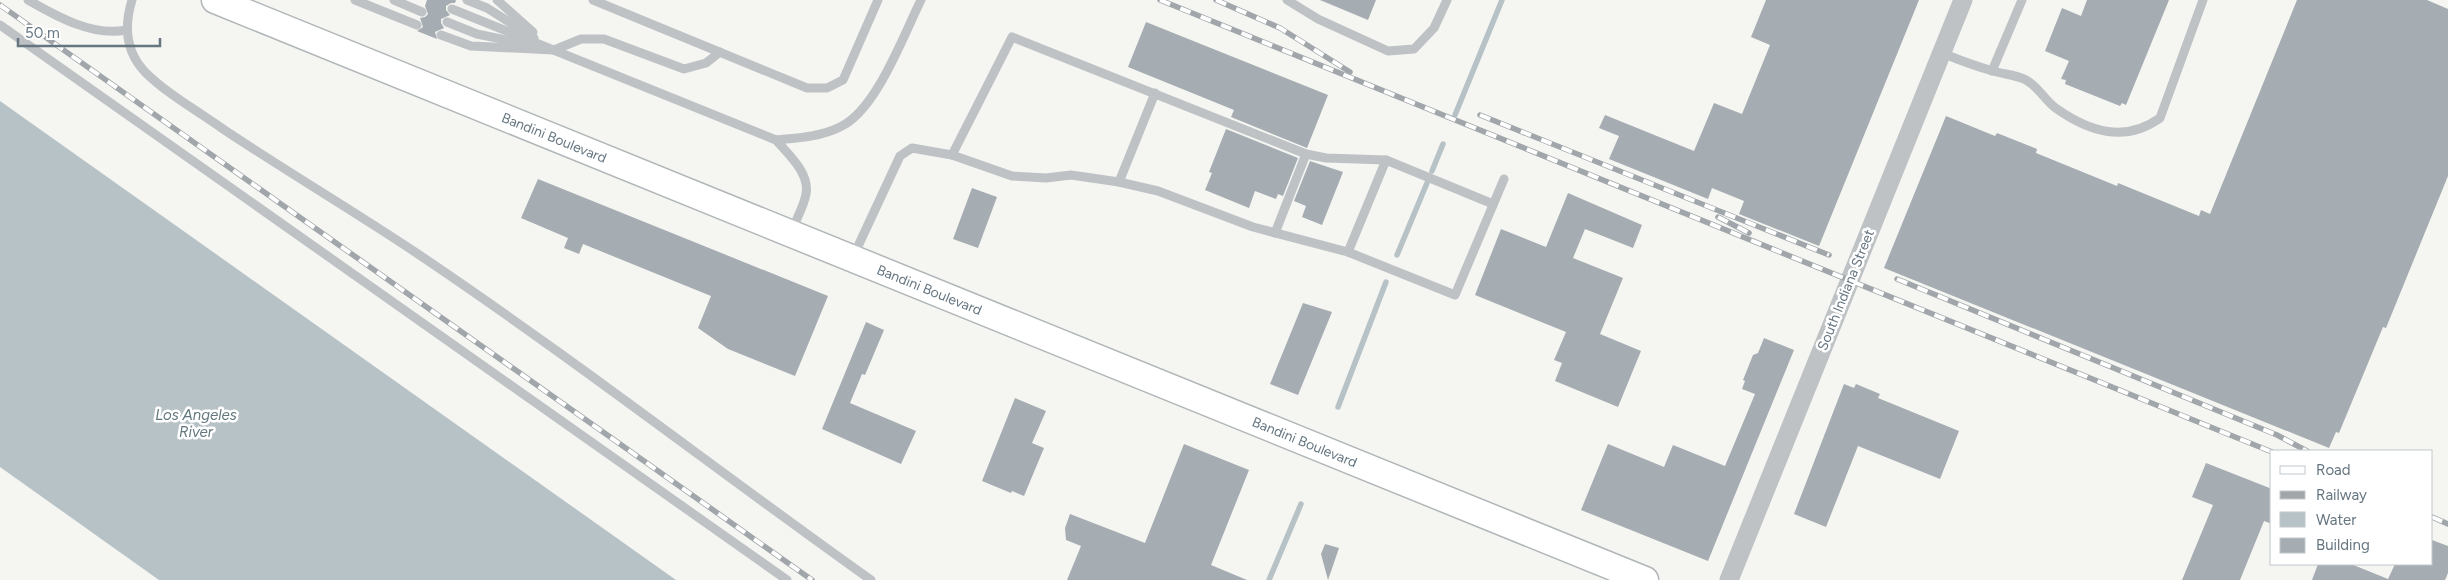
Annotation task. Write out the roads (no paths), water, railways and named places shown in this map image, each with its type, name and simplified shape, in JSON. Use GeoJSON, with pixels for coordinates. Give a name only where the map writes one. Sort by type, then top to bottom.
{"type":"FeatureCollection","features":[{"type":"Feature","properties":{"kind":"main road","name":"Bandini Boulevard"},"geometry":{"type":"LineString","coordinates":[[215,0],[1645,580]]}},
{"type":"Feature","properties":{"kind":"street","name":"South Indiana Street"},"geometry":{"type":"LineString","coordinates":[[1729,580],[1963,0]]}},
{"type":"Feature","properties":{"kind":"lane"},"geometry":{"type":"LineString","coordinates":[[28,0],[96,30],[112,33],[126,30]]}},
{"type":"Feature","properties":{"kind":"lane"},"geometry":{"type":"LineString","coordinates":[[132,0],[126,30],[130,48],[144,71],[182,101],[256,150],[356,212],[484,298],[871,580]]}},
{"type":"Feature","properties":{"kind":"lane"},"geometry":{"type":"LineString","coordinates":[[355,0],[417,25]]}},
{"type":"Feature","properties":{"kind":"lane"},"geometry":{"type":"LineString","coordinates":[[394,0],[422,12]]}},
{"type":"Feature","properties":{"kind":"lane"},"geometry":{"type":"LineString","coordinates":[[467,0],[488,8],[554,50]]}},
{"type":"Feature","properties":{"kind":"lane"},"geometry":{"type":"LineString","coordinates":[[497,0],[554,50]]}},
{"type":"Feature","properties":{"kind":"lane"},"geometry":{"type":"LineString","coordinates":[[593,0],[807,88],[826,88],[843,80],[878,0]]}},
{"type":"Feature","properties":{"kind":"lane"},"geometry":{"type":"LineString","coordinates":[[776,140],[828,132],[842,127],[865,108],[921,0]]}},
{"type":"Feature","properties":{"kind":"lane"},"geometry":{"type":"LineString","coordinates":[[1287,0],[1318,19],[1388,51],[1414,50],[1434,28],[1447,0]]}},
{"type":"Feature","properties":{"kind":"lane"},"geometry":{"type":"LineString","coordinates":[[1992,71],[2022,0]]}},
{"type":"Feature","properties":{"kind":"lane"},"geometry":{"type":"LineString","coordinates":[[1942,53],[1968,64],[2025,79],[2035,86],[2056,109],[2101,131],[2131,132],[2149,126],[2160,118],[2203,0]]}},
{"type":"Feature","properties":{"kind":"lane"},"geometry":{"type":"LineString","coordinates":[[452,9],[776,140],[797,164],[806,185],[806,194],[791,234]]}},
{"type":"Feature","properties":{"kind":"lane"},"geometry":{"type":"LineString","coordinates":[[447,22],[478,34],[554,50]]}},
{"type":"Feature","properties":{"kind":"lane"},"geometry":{"type":"LineString","coordinates":[[0,25],[787,580]]}},
{"type":"Feature","properties":{"kind":"lane"},"geometry":{"type":"LineString","coordinates":[[441,35],[471,46],[554,50],[581,39],[604,39],[684,69],[706,63],[720,52]]}},
{"type":"Feature","properties":{"kind":"lane"},"geometry":{"type":"LineString","coordinates":[[952,154],[1012,36],[1306,154],[1326,158],[1386,160],[1493,204]]}},
{"type":"Feature","properties":{"kind":"lane"},"geometry":{"type":"LineString","coordinates":[[1119,182],[1155,94]]}},
{"type":"Feature","properties":{"kind":"lane"},"geometry":{"type":"LineString","coordinates":[[852,259],[900,156],[912,148],[952,154],[1012,176],[1046,178],[1071,175],[1119,182],[1158,191],[1218,215],[1275,233],[1348,252],[1454,295],[1504,178]]}},
{"type":"Feature","properties":{"kind":"lane"},"geometry":{"type":"LineString","coordinates":[[1275,233],[1306,154]]}},
{"type":"Feature","properties":{"kind":"lane"},"geometry":{"type":"LineString","coordinates":[[1348,252],[1386,160]]}},
{"type":"Feature","properties":{"kind":"water","name":"Los Angeles River"},"geometry":{"type":"Polygon","coordinates":[[[0,101],[676,580],[159,580],[0,467],[0,101]]]}},
{"type":"Feature","properties":{"kind":"waterway"},"geometry":{"type":"LineString","coordinates":[[1455,115],[1502,0]]}},
{"type":"Feature","properties":{"kind":"waterway"},"geometry":{"type":"LineString","coordinates":[[1432,171],[1443,144]]}},
{"type":"Feature","properties":{"kind":"waterway"},"geometry":{"type":"LineString","coordinates":[[1397,255],[1427,183]]}},
{"type":"Feature","properties":{"kind":"waterway"},"geometry":{"type":"LineString","coordinates":[[1338,407],[1386,282]]}},
{"type":"Feature","properties":{"kind":"waterway"},"geometry":{"type":"LineString","coordinates":[[1269,580],[1301,504]]}},
{"type":"Feature","properties":{"kind":"railway"},"geometry":{"type":"LineString","coordinates":[[1160,0],[2270,451]]}},
{"type":"Feature","properties":{"kind":"railway"},"geometry":{"type":"LineString","coordinates":[[1216,0],[1280,28],[1350,72]]}},
{"type":"Feature","properties":{"kind":"railway"},"geometry":{"type":"LineString","coordinates":[[0,5],[812,580]]}},
{"type":"Feature","properties":{"kind":"railway"},"geometry":{"type":"LineString","coordinates":[[1480,115],[1829,255]]}},
{"type":"Feature","properties":{"kind":"railway"},"geometry":{"type":"LineString","coordinates":[[1718,217],[1749,233]]}},
{"type":"Feature","properties":{"kind":"railway"},"geometry":{"type":"LineString","coordinates":[[1897,279],[2277,435],[2305,450]]}},
{"type":"Feature","properties":{"kind":"railway"},"geometry":{"type":"LineString","coordinates":[[2433,517],[2448,524]]}}]}
